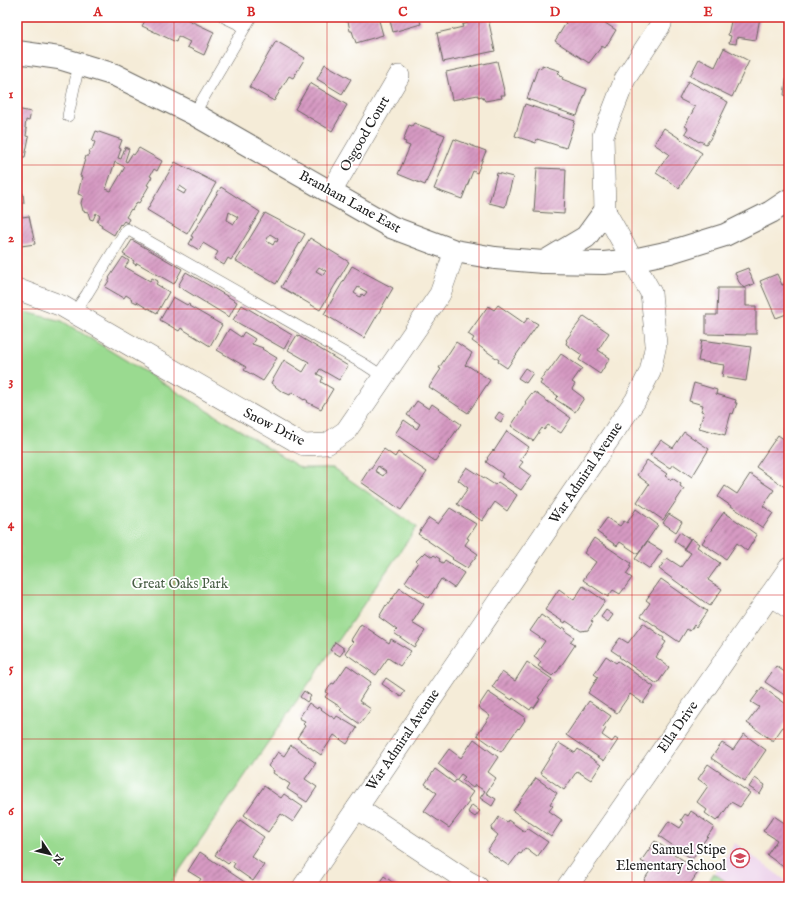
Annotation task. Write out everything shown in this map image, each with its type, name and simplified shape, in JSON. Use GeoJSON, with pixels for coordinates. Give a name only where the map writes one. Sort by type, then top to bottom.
{"type":"FeatureCollection","features":[{"type":"Feature","properties":{"kind":"street","name":"War Admiral Avenue"},"geometry":{"type":"LineString","coordinates":[[303,887],[635,402],[650,372],[656,344],[651,293],[605,211],[603,136],[624,79],[661,24],[662,17]]}},
{"type":"Feature","properties":{"kind":"street","name":"Branham Lane East"},"geometry":{"type":"LineString","coordinates":[[17,52],[60,58],[115,75],[194,114],[391,227],[455,251],[494,258],[542,262],[604,263],[633,260],[670,252],[725,235],[771,212],[789,200]]}},
{"type":"Feature","properties":{"kind":"street","name":"Osgood Court"},"geometry":{"type":"LineString","coordinates":[[330,192],[399,76]]}},
{"type":"Feature","properties":{"kind":"street"},"geometry":{"type":"LineString","coordinates":[[542,262],[586,237],[605,211]]}},
{"type":"Feature","properties":{"kind":"street","name":"Snow Drive"},"geometry":{"type":"LineString","coordinates":[[17,288],[62,306],[304,445],[327,444],[346,431],[440,294],[455,251]]}},
{"type":"Feature","properties":{"kind":"street","name":"Ella Drive"},"geometry":{"type":"LineString","coordinates":[[567,887],[789,568]]}},
{"type":"Feature","properties":{"kind":"street"},"geometry":{"type":"LineString","coordinates":[[770,595],[789,608]]}},
{"type":"Feature","properties":{"kind":"street"},"geometry":{"type":"LineString","coordinates":[[357,808],[478,887]]}},
{"type":"Feature","properties":{"kind":"lane"},"geometry":{"type":"LineString","coordinates":[[224,17],[245,27]]}},
{"type":"Feature","properties":{"kind":"lane"},"geometry":{"type":"LineString","coordinates":[[194,114],[251,17]]}},
{"type":"Feature","properties":{"kind":"lane"},"geometry":{"type":"LineString","coordinates":[[68,116],[79,64]]}},
{"type":"Feature","properties":{"kind":"lane"},"geometry":{"type":"LineString","coordinates":[[74,313],[127,229],[358,360],[384,377]]}},
{"type":"Feature","properties":{"kind":"shaded area","name":"Samuel Stipe Elementary School"},"geometry":{"type":"Polygon","coordinates":[[[735,843],[789,883],[789,887],[705,887],[735,843]]]}},
{"type":"Feature","properties":{"kind":"green space","name":"Great Oaks Park"},"geometry":{"type":"Polygon","coordinates":[[[17,310],[62,321],[301,468],[333,468],[417,527],[168,887],[17,887],[17,310]]]}},
{"type":"Feature","properties":{"kind":"green space"},"geometry":{"type":"Polygon","coordinates":[[[714,873],[733,887],[705,887],[714,873]]]}},
{"type":"Feature","properties":{"kind":"building"},"geometry":{"type":"Polygon","coordinates":[[[138,17],[182,17],[214,32],[204,55],[187,47],[190,42],[178,36],[176,42],[142,26],[145,21],[138,17]]]}},
{"type":"Feature","properties":{"kind":"building"},"geometry":{"type":"Polygon","coordinates":[[[345,17],[378,17],[383,35],[356,43],[352,31],[350,31],[348,21],[346,22],[345,17]]]}},
{"type":"Feature","properties":{"kind":"building"},"geometry":{"type":"Polygon","coordinates":[[[389,17],[419,17],[421,24],[393,32],[389,17]]]}},
{"type":"Feature","properties":{"kind":"building"},"geometry":{"type":"Polygon","coordinates":[[[475,17],[488,18],[495,51],[443,62],[437,33],[463,27],[462,25],[468,23],[467,19],[475,17]]]}},
{"type":"Feature","properties":{"kind":"building"},"geometry":{"type":"Polygon","coordinates":[[[562,17],[589,17],[597,21],[599,19],[616,30],[605,48],[602,46],[589,63],[555,41],[566,23],[561,19],[562,17]]]}},
{"type":"Feature","properties":{"kind":"building"},"geometry":{"type":"Polygon","coordinates":[[[732,17],[760,17],[756,40],[737,37],[736,44],[729,43],[731,36],[728,35],[732,17]]]}},
{"type":"Feature","properties":{"kind":"building"},"geometry":{"type":"Polygon","coordinates":[[[276,41],[305,58],[293,78],[289,76],[274,101],[249,87],[276,41]]]}},
{"type":"Feature","properties":{"kind":"building"},"geometry":{"type":"Polygon","coordinates":[[[724,48],[749,61],[732,97],[690,76],[699,59],[715,67],[724,48]]]}},
{"type":"Feature","properties":{"kind":"building"},"geometry":{"type":"Polygon","coordinates":[[[497,61],[505,95],[501,95],[502,98],[485,101],[482,96],[478,97],[478,95],[452,100],[446,72],[497,61]]]}},
{"type":"Feature","properties":{"kind":"building"},"geometry":{"type":"Polygon","coordinates":[[[325,64],[351,79],[342,94],[317,79],[325,64]]]}},
{"type":"Feature","properties":{"kind":"building"},"geometry":{"type":"Polygon","coordinates":[[[542,65],[560,71],[558,73],[560,74],[559,76],[563,77],[562,79],[587,89],[577,116],[527,99],[538,67],[542,68],[542,65]]]}},
{"type":"Feature","properties":{"kind":"building"},"geometry":{"type":"Polygon","coordinates":[[[789,68],[789,96],[784,95],[789,68]]]}},
{"type":"Feature","properties":{"kind":"building"},"geometry":{"type":"Polygon","coordinates":[[[688,81],[728,102],[710,139],[706,144],[700,141],[699,142],[685,133],[688,128],[685,126],[695,107],[679,99],[688,81]]]}},
{"type":"Feature","properties":{"kind":"building"},"geometry":{"type":"Polygon","coordinates":[[[310,83],[347,105],[332,131],[295,109],[310,83]]]}},
{"type":"Feature","properties":{"kind":"building"},"geometry":{"type":"Polygon","coordinates":[[[525,104],[575,121],[566,148],[537,139],[536,143],[515,136],[525,104]]]}},
{"type":"Feature","properties":{"kind":"building"},"geometry":{"type":"Polygon","coordinates":[[[17,109],[31,112],[29,121],[26,120],[26,136],[29,137],[25,157],[22,157],[18,174],[21,174],[20,184],[17,183],[17,109]]]}},
{"type":"Feature","properties":{"kind":"building"},"geometry":{"type":"Polygon","coordinates":[[[414,123],[445,135],[425,185],[398,174],[410,146],[405,144],[406,142],[403,141],[409,125],[412,126],[414,123]]]}},
{"type":"Feature","properties":{"kind":"building"},"geometry":{"type":"Polygon","coordinates":[[[664,128],[702,153],[679,188],[656,173],[669,154],[654,144],[664,128]]]}},
{"type":"Feature","properties":{"kind":"building"},"geometry":{"type":"Polygon","coordinates":[[[96,131],[122,140],[118,158],[121,159],[125,147],[129,149],[125,161],[127,162],[132,154],[134,155],[139,148],[162,161],[157,171],[154,169],[150,176],[152,177],[147,185],[149,186],[139,203],[137,202],[126,217],[129,219],[127,223],[124,221],[121,225],[120,224],[114,235],[101,227],[102,225],[97,222],[100,216],[96,213],[93,220],[90,219],[88,212],[83,211],[81,203],[83,196],[78,194],[82,177],[80,176],[86,156],[88,156],[90,150],[92,150],[95,142],[92,141],[96,131]],[[115,162],[106,189],[111,191],[125,167],[115,162]]]}},
{"type":"Feature","properties":{"kind":"building"},"geometry":{"type":"Polygon","coordinates":[[[454,139],[486,151],[477,173],[473,171],[462,199],[434,189],[454,139]]]}},
{"type":"Feature","properties":{"kind":"building"},"geometry":{"type":"Polygon","coordinates":[[[175,162],[216,183],[187,234],[147,210],[175,162]],[[180,186],[177,190],[184,194],[186,190],[180,186]]]}},
{"type":"Feature","properties":{"kind":"building"},"geometry":{"type":"Polygon","coordinates":[[[537,168],[566,169],[564,214],[534,212],[537,168]]]}},
{"type":"Feature","properties":{"kind":"building"},"geometry":{"type":"Polygon","coordinates":[[[497,173],[513,177],[505,207],[489,203],[497,173]]]}},
{"type":"Feature","properties":{"kind":"building"},"geometry":{"type":"Polygon","coordinates":[[[221,187],[260,212],[231,260],[228,258],[224,265],[214,259],[218,252],[203,243],[199,250],[189,244],[193,237],[191,236],[221,187]],[[229,212],[227,220],[234,224],[238,217],[229,212]]]}},
{"type":"Feature","properties":{"kind":"building"},"geometry":{"type":"Polygon","coordinates":[[[23,193],[24,203],[22,203],[22,217],[29,216],[35,244],[21,246],[20,242],[17,243],[17,194],[23,193]]]}},
{"type":"Feature","properties":{"kind":"building"},"geometry":{"type":"Polygon","coordinates":[[[265,213],[305,234],[276,284],[236,261],[265,213]],[[270,234],[266,241],[273,245],[278,239],[270,234]]]}},
{"type":"Feature","properties":{"kind":"building"},"geometry":{"type":"Polygon","coordinates":[[[310,238],[349,262],[320,310],[281,287],[310,238]],[[319,267],[316,271],[323,275],[326,271],[319,267]]]}},
{"type":"Feature","properties":{"kind":"building"},"geometry":{"type":"Polygon","coordinates":[[[132,240],[182,269],[174,284],[137,263],[136,265],[133,263],[134,261],[123,254],[132,240]]]}},
{"type":"Feature","properties":{"kind":"building"},"geometry":{"type":"Polygon","coordinates":[[[123,257],[129,261],[125,267],[150,281],[152,278],[158,281],[156,284],[169,292],[157,313],[131,300],[132,299],[126,295],[124,298],[105,287],[110,279],[109,278],[123,257]]]}},
{"type":"Feature","properties":{"kind":"building"},"geometry":{"type":"Polygon","coordinates":[[[352,266],[393,288],[364,338],[324,314],[352,266]],[[358,287],[354,293],[360,297],[362,294],[364,296],[367,292],[358,287]]]}},
{"type":"Feature","properties":{"kind":"building"},"geometry":{"type":"Polygon","coordinates":[[[748,268],[754,284],[744,288],[739,282],[735,273],[748,268]]]}},
{"type":"Feature","properties":{"kind":"building"},"geometry":{"type":"Polygon","coordinates":[[[186,272],[237,302],[229,317],[178,286],[186,272]]]}},
{"type":"Feature","properties":{"kind":"building"},"geometry":{"type":"Polygon","coordinates":[[[777,274],[782,285],[789,283],[789,313],[776,318],[760,281],[777,274]]]}},
{"type":"Feature","properties":{"kind":"building"},"geometry":{"type":"Polygon","coordinates":[[[718,288],[746,288],[746,306],[756,306],[756,334],[706,334],[706,315],[717,315],[718,288]]]}},
{"type":"Feature","properties":{"kind":"building"},"geometry":{"type":"Polygon","coordinates":[[[173,297],[187,305],[190,305],[189,306],[222,325],[210,346],[181,328],[179,331],[160,320],[173,297]]]}},
{"type":"Feature","properties":{"kind":"building"},"geometry":{"type":"Polygon","coordinates":[[[242,305],[292,335],[284,349],[233,320],[242,305]]]}},
{"type":"Feature","properties":{"kind":"building"},"geometry":{"type":"Polygon","coordinates":[[[498,305],[524,323],[528,318],[538,324],[507,368],[498,362],[499,360],[472,341],[474,338],[468,334],[488,306],[494,310],[498,305]]]}},
{"type":"Feature","properties":{"kind":"building"},"geometry":{"type":"Polygon","coordinates":[[[584,316],[609,333],[598,350],[610,358],[600,374],[579,360],[582,355],[566,344],[566,340],[584,316]]]}},
{"type":"Feature","properties":{"kind":"building"},"geometry":{"type":"Polygon","coordinates":[[[229,329],[241,337],[244,332],[255,339],[252,344],[263,348],[262,349],[277,358],[263,381],[244,370],[246,367],[217,350],[229,329]]]}},
{"type":"Feature","properties":{"kind":"building"},"geometry":{"type":"Polygon","coordinates":[[[297,335],[348,366],[339,380],[320,369],[317,374],[323,377],[321,382],[333,389],[321,409],[292,392],[290,395],[281,391],[271,383],[284,360],[303,372],[309,362],[288,350],[297,335]]]}},
{"type":"Feature","properties":{"kind":"building"},"geometry":{"type":"Polygon","coordinates":[[[702,340],[751,347],[746,381],[722,377],[724,365],[698,361],[702,340]]]}},
{"type":"Feature","properties":{"kind":"building"},"geometry":{"type":"Polygon","coordinates":[[[456,342],[472,353],[465,365],[490,380],[468,413],[429,387],[441,369],[439,368],[456,342]]]}},
{"type":"Feature","properties":{"kind":"building"},"geometry":{"type":"Polygon","coordinates":[[[561,354],[582,368],[572,382],[575,384],[572,389],[584,398],[575,412],[555,399],[558,396],[540,384],[542,381],[540,380],[561,354]]]}},
{"type":"Feature","properties":{"kind":"building"},"geometry":{"type":"Polygon","coordinates":[[[525,368],[533,373],[526,383],[518,378],[525,368]]]}},
{"type":"Feature","properties":{"kind":"building"},"geometry":{"type":"Polygon","coordinates":[[[694,383],[717,390],[716,394],[736,400],[735,403],[737,403],[733,414],[731,413],[725,435],[699,428],[704,412],[701,411],[703,405],[689,401],[694,383]]]}},
{"type":"Feature","properties":{"kind":"building"},"geometry":{"type":"Polygon","coordinates":[[[534,392],[571,418],[561,433],[548,425],[544,430],[542,428],[533,441],[511,426],[526,403],[525,402],[534,392]]]}},
{"type":"Feature","properties":{"kind":"building"},"geometry":{"type":"Polygon","coordinates":[[[417,401],[429,409],[432,404],[461,424],[435,461],[395,434],[404,420],[417,429],[420,424],[407,415],[417,401]]]}},
{"type":"Feature","properties":{"kind":"building"},"geometry":{"type":"Polygon","coordinates":[[[499,412],[505,416],[501,422],[495,418],[499,412]]]}},
{"type":"Feature","properties":{"kind":"building"},"geometry":{"type":"Polygon","coordinates":[[[789,419],[789,433],[783,428],[789,419]]]}},
{"type":"Feature","properties":{"kind":"building"},"geometry":{"type":"Polygon","coordinates":[[[507,431],[529,447],[520,460],[523,462],[519,467],[531,476],[521,490],[501,477],[503,474],[486,462],[488,459],[487,458],[493,450],[494,451],[507,431]]]}},
{"type":"Feature","properties":{"kind":"building"},"geometry":{"type":"Polygon","coordinates":[[[684,432],[709,449],[692,477],[673,464],[670,468],[650,455],[661,440],[673,448],[684,432]]]}},
{"type":"Feature","properties":{"kind":"building"},"geometry":{"type":"Polygon","coordinates":[[[778,435],[789,443],[789,490],[756,467],[778,435]]]}},
{"type":"Feature","properties":{"kind":"building"},"geometry":{"type":"Polygon","coordinates":[[[384,449],[395,457],[398,452],[427,472],[401,510],[361,482],[384,449]],[[378,466],[375,471],[383,476],[386,472],[378,466]]]}},
{"type":"Feature","properties":{"kind":"building"},"geometry":{"type":"Polygon","coordinates":[[[647,460],[667,474],[665,476],[671,480],[672,478],[681,484],[680,486],[684,489],[663,520],[637,502],[649,484],[637,475],[647,460]]]}},
{"type":"Feature","properties":{"kind":"building"},"geometry":{"type":"Polygon","coordinates":[[[467,467],[495,485],[498,482],[517,495],[507,511],[495,502],[482,521],[457,504],[468,488],[458,480],[467,467]]]}},
{"type":"Feature","properties":{"kind":"building"},"geometry":{"type":"Polygon","coordinates":[[[750,474],[774,490],[763,506],[773,513],[763,528],[718,497],[725,486],[737,494],[750,474]]]}},
{"type":"Feature","properties":{"kind":"building"},"geometry":{"type":"Polygon","coordinates":[[[450,508],[476,524],[467,538],[469,539],[465,545],[478,554],[467,568],[418,534],[429,518],[438,524],[450,508]]]}},
{"type":"Feature","properties":{"kind":"building"},"geometry":{"type":"Polygon","coordinates":[[[636,509],[658,525],[638,554],[620,542],[617,546],[597,532],[607,518],[620,526],[624,521],[627,523],[636,509]]]}},
{"type":"Feature","properties":{"kind":"building"},"geometry":{"type":"Polygon","coordinates":[[[724,512],[757,535],[747,551],[737,543],[726,559],[702,543],[724,512]]]}},
{"type":"Feature","properties":{"kind":"building"},"geometry":{"type":"Polygon","coordinates":[[[669,514],[682,522],[676,532],[663,523],[669,514]]]}},
{"type":"Feature","properties":{"kind":"building"},"geometry":{"type":"Polygon","coordinates":[[[680,532],[690,539],[684,548],[674,541],[680,532]]]}},
{"type":"Feature","properties":{"kind":"building"},"geometry":{"type":"Polygon","coordinates":[[[594,538],[631,563],[629,566],[631,567],[626,574],[632,578],[620,594],[613,590],[608,597],[583,580],[596,562],[584,553],[594,538]]]}},
{"type":"Feature","properties":{"kind":"building"},"geometry":{"type":"Polygon","coordinates":[[[691,538],[699,544],[697,547],[720,563],[708,580],[722,589],[710,606],[659,569],[667,558],[681,567],[691,553],[684,549],[691,538]]]}},
{"type":"Feature","properties":{"kind":"building"},"geometry":{"type":"Polygon","coordinates":[[[647,542],[662,551],[650,569],[635,559],[647,542]]]}},
{"type":"Feature","properties":{"kind":"building"},"geometry":{"type":"Polygon","coordinates":[[[425,552],[432,557],[434,555],[443,563],[445,560],[464,573],[454,588],[441,579],[429,598],[405,582],[418,562],[416,561],[425,552]]]}},
{"type":"Feature","properties":{"kind":"building"},"geometry":{"type":"Polygon","coordinates":[[[661,579],[707,611],[696,627],[694,625],[690,631],[687,629],[679,642],[641,616],[650,603],[646,600],[661,579]]]}},
{"type":"Feature","properties":{"kind":"building"},"geometry":{"type":"Polygon","coordinates":[[[583,586],[605,601],[591,621],[593,622],[588,630],[581,631],[545,610],[559,589],[574,600],[583,586]]]}},
{"type":"Feature","properties":{"kind":"building"},"geometry":{"type":"Polygon","coordinates":[[[400,588],[424,604],[412,623],[425,631],[414,647],[394,633],[397,630],[379,617],[386,605],[387,606],[400,588]]]}},
{"type":"Feature","properties":{"kind":"building"},"geometry":{"type":"Polygon","coordinates":[[[606,610],[613,615],[608,622],[601,617],[606,610]]]}},
{"type":"Feature","properties":{"kind":"building"},"geometry":{"type":"Polygon","coordinates":[[[541,615],[561,629],[563,627],[566,629],[565,631],[574,637],[570,642],[575,645],[557,672],[552,676],[538,666],[541,662],[534,657],[545,641],[530,631],[541,615]]]}},
{"type":"Feature","properties":{"kind":"building"},"geometry":{"type":"Polygon","coordinates":[[[643,623],[664,638],[663,640],[666,642],[656,657],[669,667],[657,684],[611,650],[620,638],[628,643],[643,623]]]}},
{"type":"Feature","properties":{"kind":"building"},"geometry":{"type":"Polygon","coordinates":[[[361,624],[389,643],[391,639],[411,651],[400,666],[388,658],[376,675],[345,653],[353,642],[351,640],[361,624]]]}},
{"type":"Feature","properties":{"kind":"building"},"geometry":{"type":"Polygon","coordinates":[[[335,642],[345,649],[340,656],[330,650],[335,642]]]}},
{"type":"Feature","properties":{"kind":"building"},"geometry":{"type":"Polygon","coordinates":[[[606,656],[616,663],[618,661],[654,687],[643,703],[630,694],[617,713],[588,693],[598,677],[594,674],[606,656]]]}},
{"type":"Feature","properties":{"kind":"building"},"geometry":{"type":"Polygon","coordinates":[[[527,662],[552,679],[538,698],[540,699],[534,708],[532,707],[530,710],[513,698],[512,700],[492,687],[502,672],[515,681],[527,662]]]}},
{"type":"Feature","properties":{"kind":"building"},"geometry":{"type":"Polygon","coordinates":[[[347,665],[371,682],[359,701],[371,709],[360,724],[340,710],[342,708],[325,697],[328,693],[326,692],[332,683],[334,684],[347,665]]]}},
{"type":"Feature","properties":{"kind":"building"},"geometry":{"type":"Polygon","coordinates":[[[776,666],[786,673],[789,669],[789,698],[765,682],[776,666]]]}},
{"type":"Feature","properties":{"kind":"building"},"geometry":{"type":"Polygon","coordinates":[[[386,678],[405,691],[401,697],[382,684],[386,678]]]}},
{"type":"Feature","properties":{"kind":"building"},"geometry":{"type":"Polygon","coordinates":[[[762,687],[789,706],[789,718],[773,741],[747,723],[759,707],[751,702],[762,687]]]}},
{"type":"Feature","properties":{"kind":"building"},"geometry":{"type":"Polygon","coordinates":[[[304,691],[311,696],[307,702],[300,697],[304,691]]]}},
{"type":"Feature","properties":{"kind":"building"},"geometry":{"type":"Polygon","coordinates":[[[488,692],[525,717],[525,720],[519,729],[518,728],[501,752],[477,735],[490,716],[478,707],[488,692]]]}},
{"type":"Feature","properties":{"kind":"building"},"geometry":{"type":"Polygon","coordinates":[[[589,701],[611,716],[603,727],[606,728],[602,735],[612,742],[615,738],[618,740],[604,761],[566,735],[589,701]]]}},
{"type":"Feature","properties":{"kind":"building"},"geometry":{"type":"Polygon","coordinates":[[[309,703],[317,709],[318,707],[335,719],[337,716],[357,728],[347,744],[334,735],[321,755],[297,738],[305,726],[303,724],[305,721],[299,718],[309,703]]]}},
{"type":"Feature","properties":{"kind":"building"},"geometry":{"type":"Polygon","coordinates":[[[744,734],[766,750],[745,781],[711,758],[722,743],[733,750],[744,734]]]}},
{"type":"Feature","properties":{"kind":"building"},"geometry":{"type":"Polygon","coordinates":[[[474,739],[498,757],[488,772],[496,778],[486,793],[496,799],[492,806],[480,798],[485,791],[475,785],[473,788],[462,780],[465,777],[461,774],[457,779],[438,764],[449,749],[461,758],[474,739]]]}},
{"type":"Feature","properties":{"kind":"building"},"geometry":{"type":"Polygon","coordinates":[[[559,743],[575,753],[578,749],[601,765],[591,780],[577,771],[564,790],[540,773],[559,743]]]}},
{"type":"Feature","properties":{"kind":"building"},"geometry":{"type":"Polygon","coordinates":[[[291,745],[316,763],[305,779],[317,787],[307,802],[287,789],[290,784],[273,773],[274,771],[268,766],[278,752],[284,756],[291,745]]]}},
{"type":"Feature","properties":{"kind":"building"},"geometry":{"type":"Polygon","coordinates":[[[708,764],[750,793],[740,807],[731,802],[720,818],[716,821],[705,813],[707,810],[697,802],[708,786],[698,779],[708,764]]]}},
{"type":"Feature","properties":{"kind":"building"},"geometry":{"type":"Polygon","coordinates":[[[435,769],[454,783],[456,780],[473,792],[468,799],[469,802],[449,828],[424,811],[437,793],[425,784],[435,769]]]}},
{"type":"Feature","properties":{"kind":"building"},"geometry":{"type":"Polygon","coordinates":[[[536,778],[557,793],[550,804],[553,806],[549,811],[562,820],[551,837],[513,811],[536,778]]]}},
{"type":"Feature","properties":{"kind":"building"},"geometry":{"type":"Polygon","coordinates":[[[755,778],[765,785],[760,794],[749,787],[755,778]]]}},
{"type":"Feature","properties":{"kind":"building"},"geometry":{"type":"Polygon","coordinates":[[[264,786],[281,798],[284,794],[303,807],[293,822],[281,814],[268,832],[244,815],[264,786]]]}},
{"type":"Feature","properties":{"kind":"building"},"geometry":{"type":"Polygon","coordinates":[[[472,805],[480,811],[475,817],[468,812],[472,805]]]}},
{"type":"Feature","properties":{"kind":"building"},"geometry":{"type":"Polygon","coordinates":[[[691,811],[714,827],[692,859],[659,836],[669,821],[680,828],[684,822],[681,820],[685,814],[688,816],[691,811]]]}},
{"type":"Feature","properties":{"kind":"building"},"geometry":{"type":"Polygon","coordinates":[[[774,816],[789,826],[789,871],[767,855],[777,840],[763,831],[774,816]]]}},
{"type":"Feature","properties":{"kind":"building"},"geometry":{"type":"Polygon","coordinates":[[[499,817],[507,822],[508,820],[525,832],[527,828],[548,842],[537,857],[525,848],[509,866],[487,851],[498,835],[491,829],[499,817]]]}},
{"type":"Feature","properties":{"kind":"building"},"geometry":{"type":"Polygon","coordinates":[[[240,820],[264,837],[251,856],[264,865],[253,881],[233,867],[235,863],[231,861],[228,864],[215,855],[240,820]]]}},
{"type":"Feature","properties":{"kind":"building"},"geometry":{"type":"Polygon","coordinates":[[[655,841],[699,871],[688,887],[645,887],[642,885],[652,868],[641,861],[655,841]]]}},
{"type":"Feature","properties":{"kind":"building"},"geometry":{"type":"Polygon","coordinates":[[[200,852],[249,885],[248,887],[195,887],[201,879],[188,871],[200,852]]]}},
{"type":"Feature","properties":{"kind":"building"},"geometry":{"type":"Polygon","coordinates":[[[384,876],[399,887],[376,887],[384,876]]]}},
{"type":"Feature","properties":{"kind":"place","name":"Samuel Stipe Elementary School"},"geometry":{"type":"Point","coordinates":[740,858]}}]}
